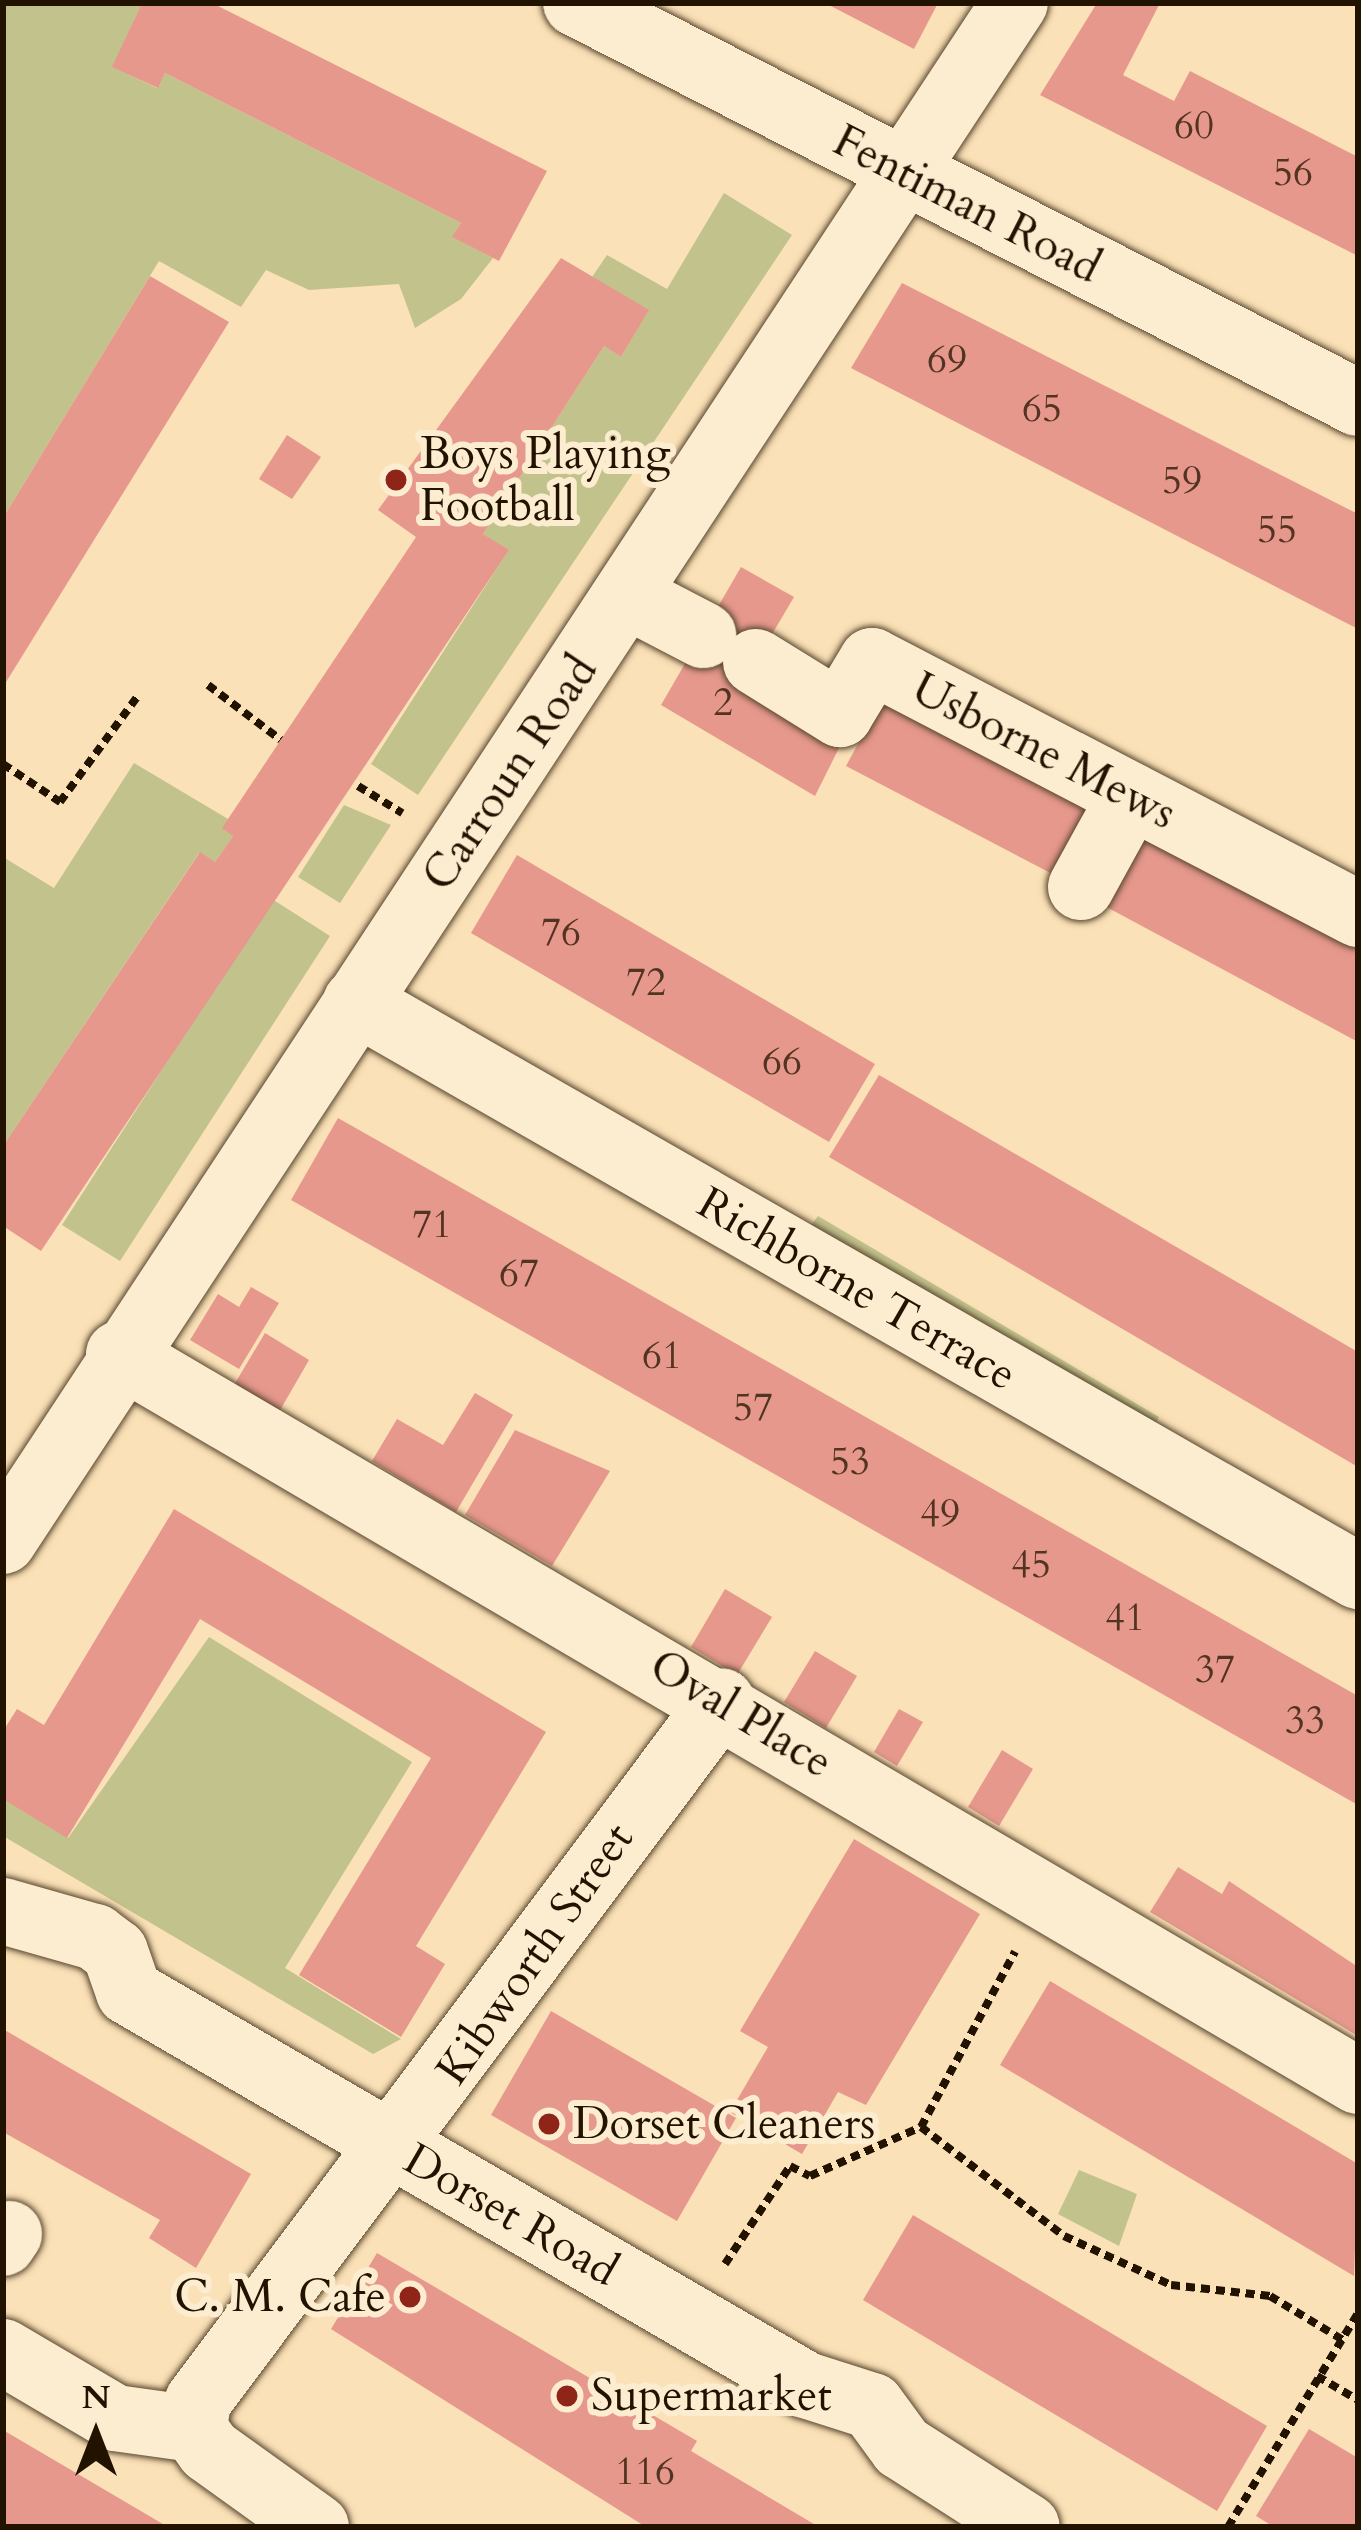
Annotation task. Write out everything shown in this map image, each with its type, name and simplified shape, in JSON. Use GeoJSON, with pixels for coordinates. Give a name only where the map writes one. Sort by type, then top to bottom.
{"type":"FeatureCollection","features":[{"type":"Feature","properties":{"kind":"street","name":"Fentiman Road"},"geometry":{"type":"LineString","coordinates":[[577,3],[1358,403]]}},
{"type":"Feature","properties":{"kind":"street","name":"Carroun Road"},"geometry":{"type":"LineString","coordinates":[[3,1541],[119,1354],[909,177],[1015,3]]}},
{"type":"Feature","properties":{"kind":"street","name":"Usborne Mews"},"geometry":{"type":"LineString","coordinates":[[628,596],[841,714],[872,661],[1358,914]]}},
{"type":"Feature","properties":{"kind":"street"},"geometry":{"type":"LineString","coordinates":[[1081,887],[1131,796]]}},
{"type":"Feature","properties":{"kind":"street","name":"Richborne Terrace"},"geometry":{"type":"LineString","coordinates":[[356,1002],[1358,1576]]}},
{"type":"Feature","properties":{"kind":"street","name":"Oval Place"},"geometry":{"type":"LineString","coordinates":[[119,1354],[722,1701],[1358,2081]]}},
{"type":"Feature","properties":{"kind":"street","name":"Kibworth Street"},"geometry":{"type":"LineString","coordinates":[[194,2428],[216,2366],[395,2148],[722,1701]]}},
{"type":"Feature","properties":{"kind":"street","name":"Dorset Road"},"geometry":{"type":"LineString","coordinates":[[3,1911],[95,1937],[116,1952],[129,1992],[806,2385],[872,2406],[902,2447],[1027,2527]]}},
{"type":"Feature","properties":{"kind":"street"},"geometry":{"type":"LineString","coordinates":[[3,2352],[115,2418],[194,2428],[316,2527]]}},
{"type":"Feature","properties":{"kind":"path"},"geometry":{"type":"LineString","coordinates":[[208,685],[281,740]]}},
{"type":"Feature","properties":{"kind":"path"},"geometry":{"type":"LineString","coordinates":[[3,764],[60,802],[137,697]]}},
{"type":"Feature","properties":{"kind":"path"},"geometry":{"type":"LineString","coordinates":[[715,2281],[790,2166],[810,2176],[921,2126],[1044,1897]]}},
{"type":"Feature","properties":{"kind":"path"},"geometry":{"type":"LineString","coordinates":[[921,2126],[1064,2236],[1171,2285],[1270,2296],[1343,2340]]}},
{"type":"Feature","properties":{"kind":"path"},"geometry":{"type":"LineString","coordinates":[[1228,2527],[1358,2313]]}},
{"type":"Feature","properties":{"kind":"path"},"geometry":{"type":"LineString","coordinates":[[1317,2376],[1358,2400]]}},
{"type":"Feature","properties":{"kind":"green space"},"geometry":{"type":"Polygon","coordinates":[[[3,3],[142,3],[113,67],[157,88],[165,73],[461,223],[453,237],[493,258],[461,299],[415,328],[399,284],[309,290],[266,270],[241,307],[159,261],[3,518],[3,3]]]}},
{"type":"Feature","properties":{"kind":"green space"},"geometry":{"type":"Polygon","coordinates":[[[724,193],[792,235],[418,795],[371,764],[508,551],[483,534],[604,346],[621,357],[648,311],[592,277],[607,255],[667,289],[724,193]]]}},
{"type":"Feature","properties":{"kind":"green space"},"geometry":{"type":"Polygon","coordinates":[[[134,763],[228,819],[233,836],[215,862],[199,853],[3,1146],[3,857],[54,888],[134,763]]]}},
{"type":"Feature","properties":{"kind":"green space"},"geometry":{"type":"Polygon","coordinates":[[[344,805],[391,825],[340,903],[298,877],[344,805]]]}},
{"type":"Feature","properties":{"kind":"green space"},"geometry":{"type":"Polygon","coordinates":[[[272,899],[330,936],[120,1261],[62,1225],[272,899]]]}},
{"type":"Feature","properties":{"kind":"green space"},"geometry":{"type":"Polygon","coordinates":[[[818,1216],[1159,1417],[1153,1428],[810,1227],[818,1216]]]}},
{"type":"Feature","properties":{"kind":"green space"},"geometry":{"type":"Polygon","coordinates":[[[209,1637],[412,1762],[285,1968],[401,2039],[373,2054],[3,1836],[3,1796],[68,1838],[209,1637]]]}},
{"type":"Feature","properties":{"kind":"green space"},"geometry":{"type":"Polygon","coordinates":[[[1079,2170],[1137,2194],[1119,2246],[1058,2214],[1079,2170]]]}},
{"type":"Feature","properties":{"kind":"building"},"geometry":{"type":"Polygon","coordinates":[[[142,3],[212,3],[547,171],[499,261],[452,237],[461,223],[165,73],[158,88],[112,67],[142,3]]]}},
{"type":"Feature","properties":{"kind":"building"},"geometry":{"type":"Polygon","coordinates":[[[825,3],[938,3],[914,49],[825,3]]]}},
{"type":"Feature","properties":{"kind":"building"},"geometry":{"type":"Polygon","coordinates":[[[1097,3],[1160,3],[1123,75],[1174,101],[1190,71],[1358,157],[1358,256],[1040,95],[1097,3]]]}},
{"type":"Feature","properties":{"kind":"building"},"geometry":{"type":"Polygon","coordinates":[[[561,258],[649,310],[621,357],[604,346],[483,534],[509,550],[41,1251],[3,1226],[3,1146],[200,852],[215,862],[233,836],[222,828],[416,537],[378,510],[561,258]]]}},
{"type":"Feature","properties":{"kind":"building"},"geometry":{"type":"Polygon","coordinates":[[[150,276],[229,322],[3,687],[3,518],[150,276]]]}},
{"type":"Feature","properties":{"kind":"building"},"geometry":{"type":"Polygon","coordinates":[[[902,283],[1358,514],[1358,629],[851,368],[902,283]]]}},
{"type":"Feature","properties":{"kind":"building"},"geometry":{"type":"Polygon","coordinates":[[[287,435],[321,457],[292,499],[259,479],[287,435]]]}},
{"type":"Feature","properties":{"kind":"building"},"geometry":{"type":"Polygon","coordinates":[[[741,567],[794,597],[742,685],[842,742],[815,796],[661,705],[741,567]]]}},
{"type":"Feature","properties":{"kind":"building"},"geometry":{"type":"Polygon","coordinates":[[[884,696],[1097,807],[1060,878],[846,766],[884,696]]]}},
{"type":"Feature","properties":{"kind":"building"},"geometry":{"type":"Polygon","coordinates":[[[1140,826],[1358,943],[1358,1042],[1099,903],[1140,826]]]}},
{"type":"Feature","properties":{"kind":"building"},"geometry":{"type":"Polygon","coordinates":[[[517,855],[875,1064],[829,1142],[471,933],[517,855]]]}},
{"type":"Feature","properties":{"kind":"building"},"geometry":{"type":"Polygon","coordinates":[[[879,1075],[1358,1352],[1358,1467],[829,1157],[879,1075]]]}},
{"type":"Feature","properties":{"kind":"building"},"geometry":{"type":"Polygon","coordinates":[[[338,1118],[1358,1696],[1358,1805],[291,1200],[338,1118]]]}},
{"type":"Feature","properties":{"kind":"building"},"geometry":{"type":"Polygon","coordinates":[[[251,1287],[279,1303],[239,1369],[190,1340],[218,1294],[239,1307],[251,1287]]]}},
{"type":"Feature","properties":{"kind":"building"},"geometry":{"type":"Polygon","coordinates":[[[265,1333],[309,1360],[279,1412],[234,1385],[265,1333]]]}},
{"type":"Feature","properties":{"kind":"building"},"geometry":{"type":"Polygon","coordinates":[[[475,1393],[513,1415],[456,1512],[372,1461],[397,1419],[443,1445],[475,1393]]]}},
{"type":"Feature","properties":{"kind":"building"},"geometry":{"type":"Polygon","coordinates":[[[515,1430],[610,1471],[552,1566],[465,1515],[515,1430]]]}},
{"type":"Feature","properties":{"kind":"building"},"geometry":{"type":"Polygon","coordinates":[[[174,1509],[546,1732],[416,1946],[445,1964],[401,2037],[299,1975],[431,1758],[200,1619],[67,1838],[3,1799],[3,1731],[17,1709],[44,1725],[174,1509]]]}},
{"type":"Feature","properties":{"kind":"building"},"geometry":{"type":"Polygon","coordinates":[[[725,1589],[772,1617],[737,1675],[691,1647],[725,1589]]]}},
{"type":"Feature","properties":{"kind":"building"},"geometry":{"type":"Polygon","coordinates":[[[815,1651],[857,1676],[826,1728],[784,1702],[815,1651]]]}},
{"type":"Feature","properties":{"kind":"building"},"geometry":{"type":"Polygon","coordinates":[[[899,1709],[923,1722],[897,1766],[874,1752],[899,1709]]]}},
{"type":"Feature","properties":{"kind":"building"},"geometry":{"type":"Polygon","coordinates":[[[1002,1750],[1033,1769],[999,1826],[968,1807],[1002,1750]]]}},
{"type":"Feature","properties":{"kind":"building"},"geometry":{"type":"Polygon","coordinates":[[[854,1839],[980,1914],[866,2105],[838,2092],[802,2154],[730,2112],[768,2047],[740,2031],[854,1839]]]}},
{"type":"Feature","properties":{"kind":"building"},"geometry":{"type":"Polygon","coordinates":[[[1178,1867],[1222,1894],[1229,1881],[1358,1967],[1358,2036],[1150,1912],[1178,1867]]]}},
{"type":"Feature","properties":{"kind":"building"},"geometry":{"type":"Polygon","coordinates":[[[1050,1981],[1358,2164],[1354,2276],[1000,2065],[1050,1981]]]}},
{"type":"Feature","properties":{"kind":"building"},"geometry":{"type":"Polygon","coordinates":[[[551,2011],[736,2118],[677,2221],[491,2115],[551,2011]]]}},
{"type":"Feature","properties":{"kind":"building"},"geometry":{"type":"Polygon","coordinates":[[[3,2029],[251,2174],[196,2268],[149,2238],[160,2220],[3,2132],[3,2029]]]}},
{"type":"Feature","properties":{"kind":"building"},"geometry":{"type":"Polygon","coordinates":[[[913,2215],[1267,2426],[1217,2511],[863,2300],[913,2215]]]}},
{"type":"Feature","properties":{"kind":"building"},"geometry":{"type":"Polygon","coordinates":[[[377,2253],[697,2441],[691,2451],[819,2527],[646,2527],[331,2329],[377,2253]]]}},
{"type":"Feature","properties":{"kind":"building"},"geometry":{"type":"Polygon","coordinates":[[[1309,2429],[1358,2458],[1358,2527],[1274,2527],[1256,2516],[1309,2429]]]}},
{"type":"Feature","properties":{"kind":"building"},"geometry":{"type":"Polygon","coordinates":[[[3,2430],[168,2527],[3,2527],[3,2430]]]}},
{"type":"Feature","properties":{"kind":"place","name":"Boys Playing Football"},"geometry":{"type":"Point","coordinates":[396,480]}},
{"type":"Feature","properties":{"kind":"place","name":"Dorset Cleaners"},"geometry":{"type":"Point","coordinates":[549,2124]}},
{"type":"Feature","properties":{"kind":"place","name":"C. M. Cafe"},"geometry":{"type":"Point","coordinates":[410,2297]}},
{"type":"Feature","properties":{"kind":"place","name":"Supermarket"},"geometry":{"type":"Point","coordinates":[567,2396]}}]}
